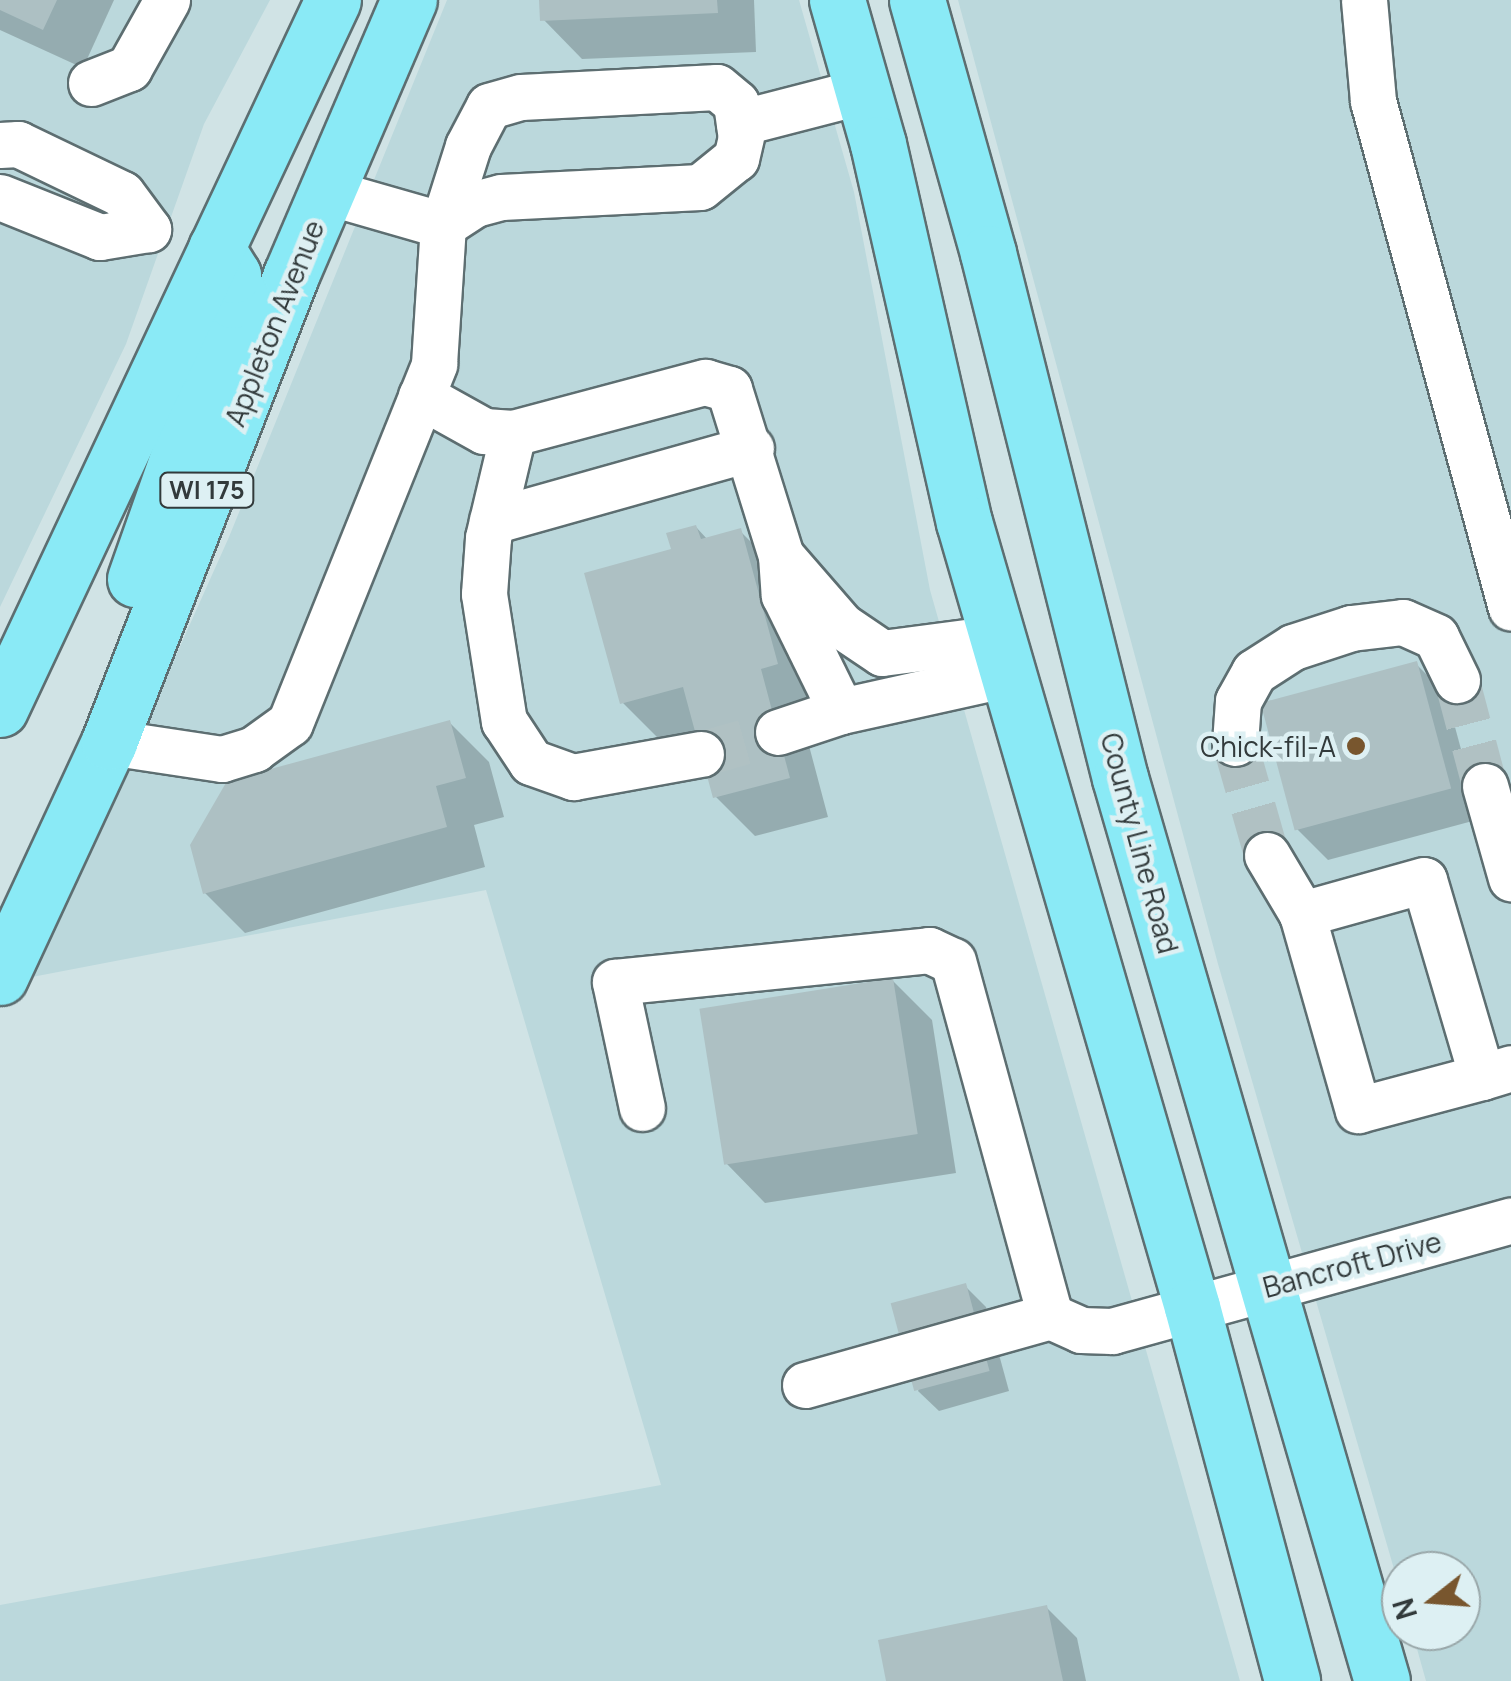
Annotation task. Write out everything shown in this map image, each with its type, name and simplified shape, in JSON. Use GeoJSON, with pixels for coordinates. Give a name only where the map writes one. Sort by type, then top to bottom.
{"type":"FeatureCollection","features":[{"type":"Feature","properties":{"kind":"main road","name":"WI 175"},"geometry":{"type":"LineString","coordinates":[[0,709],[332,0]]}},
{"type":"Feature","properties":{"kind":"main road","name":"Appleton Avenue"},"geometry":{"type":"LineString","coordinates":[[0,977],[109,742],[291,276],[410,0]]}},
{"type":"Feature","properties":{"kind":"main road"},"geometry":{"type":"LineString","coordinates":[[837,0],[863,91],[964,522],[1192,1307],[1292,1681]]}},
{"type":"Feature","properties":{"kind":"main road","name":"County Line Road"},"geometry":{"type":"LineString","coordinates":[[917,0],[993,272],[1120,778],[1382,1681]]}},
{"type":"Feature","properties":{"kind":"main road"},"geometry":{"type":"LineString","coordinates":[[216,248],[291,276]]}},
{"type":"Feature","properties":{"kind":"main road"},"geometry":{"type":"LineString","coordinates":[[73,824],[116,634],[233,300],[233,274],[216,248]]}},
{"type":"Feature","properties":{"kind":"street"},"geometry":{"type":"LineString","coordinates":[[91,82],[129,68],[167,0]]}},
{"type":"Feature","properties":{"kind":"street"},"geometry":{"type":"LineString","coordinates":[[1364,0],[1373,100],[1511,608]]}},
{"type":"Feature","properties":{"kind":"street"},"geometry":{"type":"LineString","coordinates":[[109,742],[222,759],[254,749],[290,723],[434,364],[443,225],[468,146],[489,106],[521,97],[717,86],[736,103],[736,158],[700,187],[501,197],[475,204],[443,225],[328,192]]}},
{"type":"Feature","properties":{"kind":"street"},"geometry":{"type":"LineString","coordinates":[[739,123],[863,91]]}},
{"type":"Feature","properties":{"kind":"street"},"geometry":{"type":"LineString","coordinates":[[0,144],[18,144],[122,194],[148,229]]}},
{"type":"Feature","properties":{"kind":"street"},"geometry":{"type":"LineString","coordinates":[[0,197],[100,238],[148,229],[216,248]]}},
{"type":"Feature","properties":{"kind":"street"},"geometry":{"type":"LineString","coordinates":[[421,396],[484,432],[513,432],[705,382],[729,389],[751,448],[781,556],[784,596],[796,631],[858,707]]}},
{"type":"Feature","properties":{"kind":"street"},"geometry":{"type":"LineString","coordinates":[[513,432],[492,521],[484,594],[490,662],[504,721],[530,762],[573,778],[701,754]]}},
{"type":"Feature","properties":{"kind":"street"},"geometry":{"type":"LineString","coordinates":[[492,521],[751,448]]}},
{"type":"Feature","properties":{"kind":"street"},"geometry":{"type":"LineString","coordinates":[[781,556],[842,626],[874,648],[1003,656]]}},
{"type":"Feature","properties":{"kind":"street"},"geometry":{"type":"LineString","coordinates":[[1236,743],[1238,701],[1254,672],[1292,647],[1351,628],[1403,622],[1436,637],[1457,680]]}},
{"type":"Feature","properties":{"kind":"street"},"geometry":{"type":"LineString","coordinates":[[858,707],[874,648]]}},
{"type":"Feature","properties":{"kind":"street"},"geometry":{"type":"LineString","coordinates":[[778,732],[1003,656]]}},
{"type":"Feature","properties":{"kind":"street"},"geometry":{"type":"LineString","coordinates":[[1485,786],[1511,878]]}},
{"type":"Feature","properties":{"kind":"street"},"geometry":{"type":"LineString","coordinates":[[1267,855],[1302,914],[1358,1110],[1496,1073],[1424,880],[1302,914]]}},
{"type":"Feature","properties":{"kind":"street"},"geometry":{"type":"LineString","coordinates":[[642,1108],[615,982],[929,950],[953,961],[1050,1316],[805,1385]]}},
{"type":"Feature","properties":{"kind":"street","name":"Bancroft Drive"},"geometry":{"type":"LineString","coordinates":[[1050,1316],[1080,1330],[1112,1331],[1511,1220]]}},
{"type":"Feature","properties":{"kind":"shaded area"},"geometry":{"type":"Polygon","coordinates":[[[0,0],[270,0],[204,124],[126,344],[0,607],[0,0]]]}},
{"type":"Feature","properties":{"kind":"shaded area"},"geometry":{"type":"Polygon","coordinates":[[[447,0],[799,0],[854,192],[930,590],[1240,1681],[0,1681],[0,1605],[661,1485],[486,890],[32,977],[229,537],[447,0]]]}},
{"type":"Feature","properties":{"kind":"shaded area"},"geometry":{"type":"Polygon","coordinates":[[[958,0],[1511,0],[1511,1681],[1426,1681],[1418,1651],[1481,1651],[1481,1551],[1389,1551],[1218,964],[958,0]]]}},
{"type":"Feature","properties":{"kind":"building"},"geometry":{"type":"Polygon","coordinates":[[[0,0],[57,0],[43,30],[0,10],[0,0]]]}},
{"type":"Feature","properties":{"kind":"building"},"geometry":{"type":"Polygon","coordinates":[[[539,0],[717,0],[718,13],[540,21],[539,0]]]}},
{"type":"Feature","properties":{"kind":"building"},"geometry":{"type":"Polygon","coordinates":[[[696,525],[701,539],[741,528],[778,664],[761,669],[790,778],[713,798],[683,687],[620,704],[584,573],[671,549],[666,533],[696,525]]]}},
{"type":"Feature","properties":{"kind":"building","name":"Chick-fil-A"},"geometry":{"type":"Polygon","coordinates":[[[1417,661],[1451,789],[1295,830],[1261,703],[1417,661]]]}},
{"type":"Feature","properties":{"kind":"building"},"geometry":{"type":"Polygon","coordinates":[[[450,720],[466,778],[436,786],[447,827],[203,894],[190,845],[227,781],[450,720]]]}},
{"type":"Feature","properties":{"kind":"building"},"geometry":{"type":"Polygon","coordinates":[[[893,978],[918,1134],[724,1165],[699,1009],[893,978]]]}},
{"type":"Feature","properties":{"kind":"building"},"geometry":{"type":"Polygon","coordinates":[[[966,1283],[990,1371],[914,1391],[891,1303],[966,1283]]]}},
{"type":"Feature","properties":{"kind":"building"},"geometry":{"type":"Polygon","coordinates":[[[1047,1605],[1063,1681],[886,1681],[878,1640],[1047,1605]]]}},
{"type":"Feature","properties":{"kind":"tunnel"},"geometry":{"type":"LineString","coordinates":[[1457,680],[1485,786]]}},
{"type":"Feature","properties":{"kind":"tunnel"},"geometry":{"type":"LineString","coordinates":[[701,754],[778,732]]}},
{"type":"Feature","properties":{"kind":"tunnel"},"geometry":{"type":"LineString","coordinates":[[1235,743],[1267,855]]}},
{"type":"Feature","properties":{"kind":"place","name":"Chick-fil-A"},"geometry":{"type":"Point","coordinates":[1356,746]}}]}
